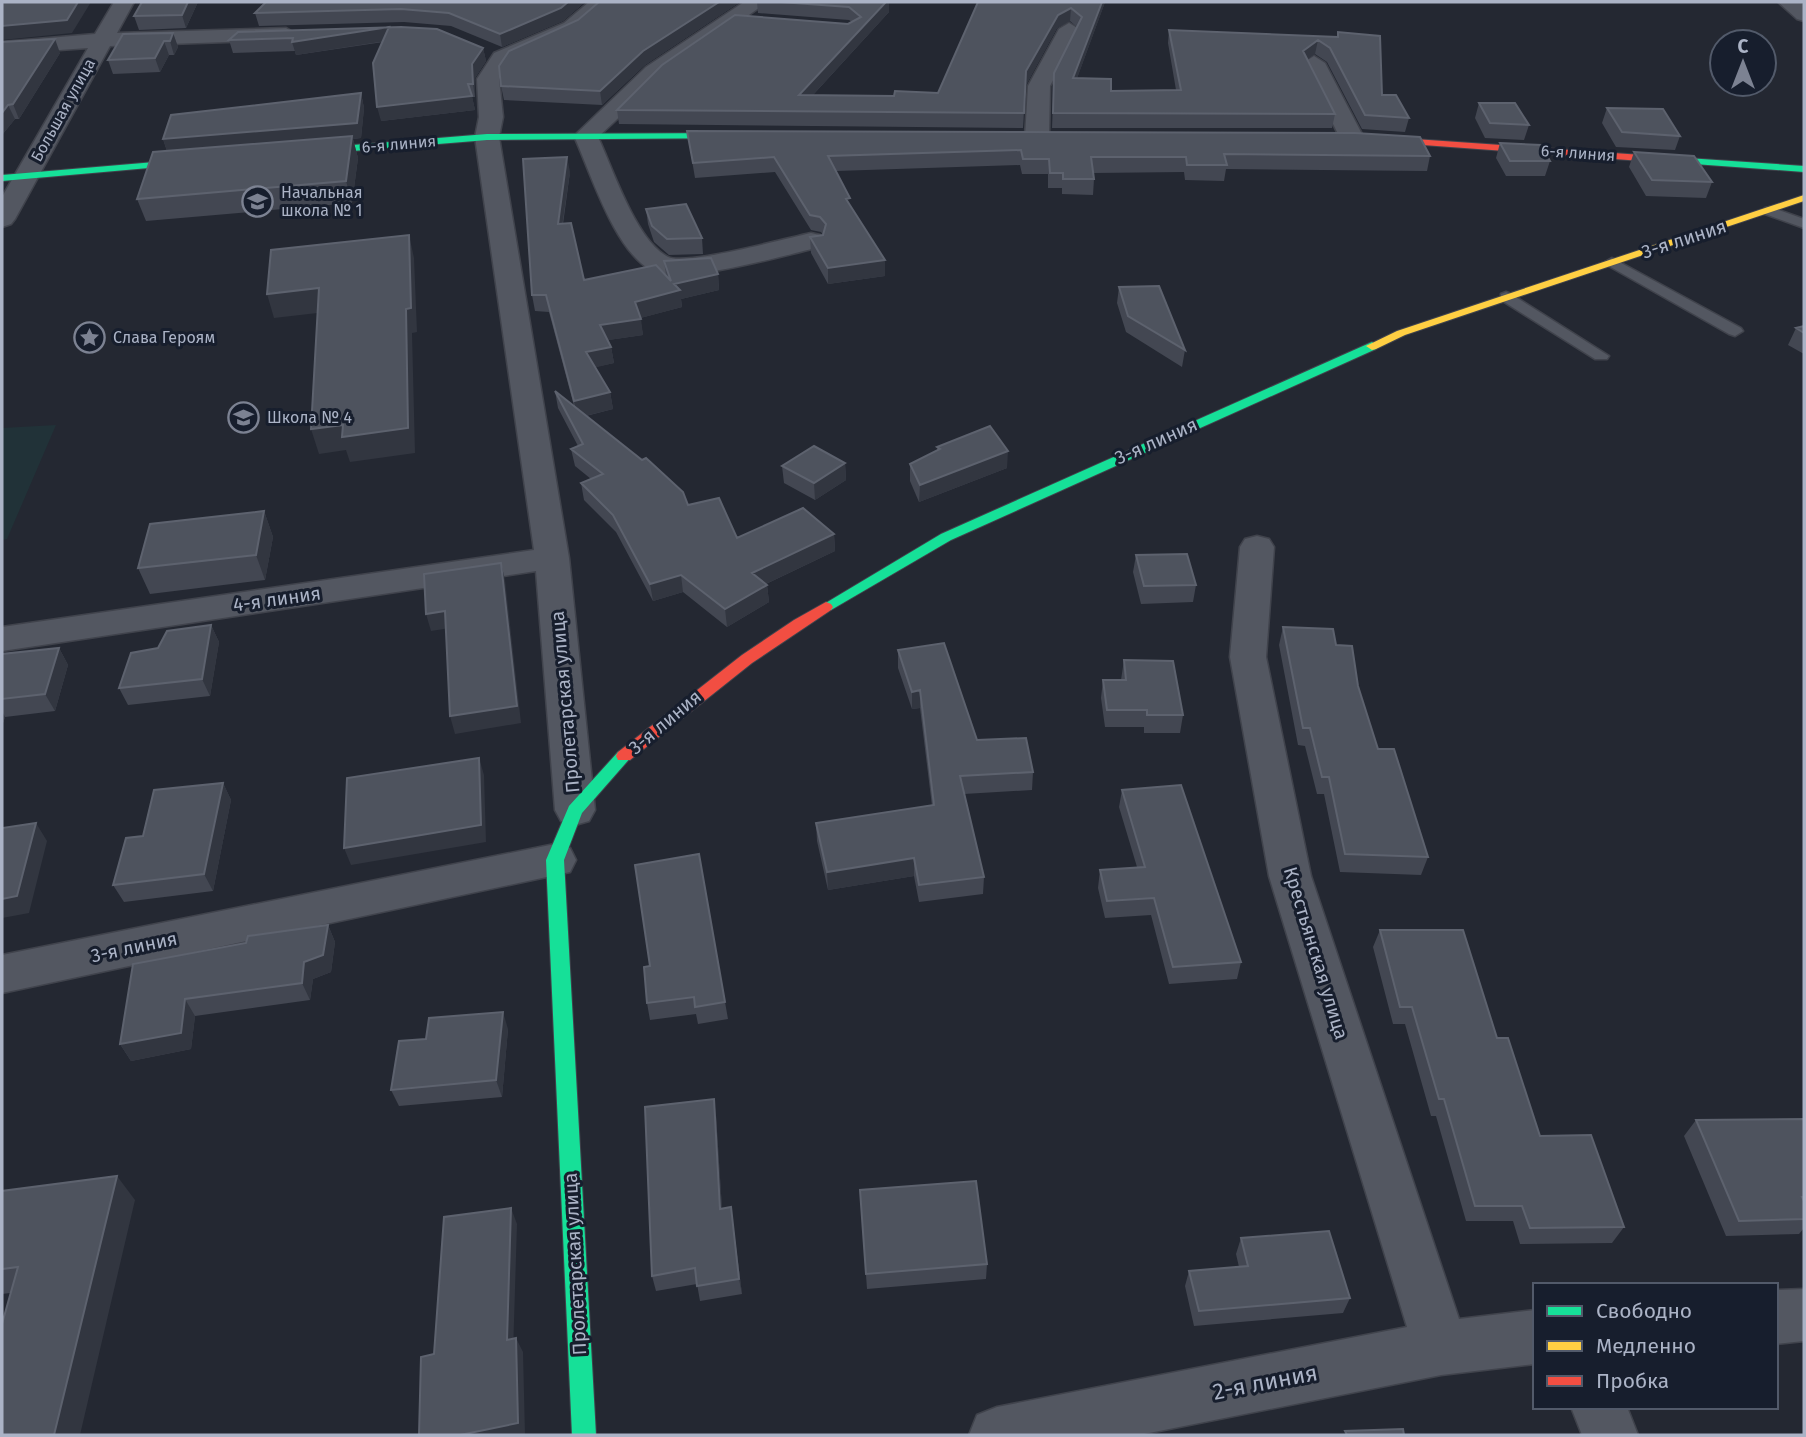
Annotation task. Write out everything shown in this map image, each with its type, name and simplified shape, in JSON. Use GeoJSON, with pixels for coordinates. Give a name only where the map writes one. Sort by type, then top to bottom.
{"type":"FeatureCollection","features":[{"type":"Feature","properties":{"kind":"main road","name":"6-я линия"},"geometry":{"type":"LineString","coordinates":[[294,153],[487,137],[753,136]]}},
{"type":"Feature","properties":{"kind":"main road","name":"6-я линия"},"geometry":{"type":"LineString","coordinates":[[1345,138],[1804,169]]}},
{"type":"Feature","properties":{"kind":"main road"},"geometry":{"type":"LineString","coordinates":[[2,178],[225,159]]}},
{"type":"Feature","properties":{"kind":"main road","name":"3-я линия"},"geometry":{"type":"LineString","coordinates":[[575,810],[623,757],[704,690],[780,634],[864,582],[946,537],[1218,413],[1402,333],[1804,198]]}},
{"type":"Feature","properties":{"kind":"main road","name":"Пролетарская улица"},"geometry":{"type":"LineString","coordinates":[[575,810],[555,860],[584,1435]]}},
{"type":"Feature","properties":{"kind":"street","name":"Большая улица"},"geometry":{"type":"LineString","coordinates":[[2,219],[124,2]]}},
{"type":"Feature","properties":{"kind":"street"},"geometry":{"type":"LineString","coordinates":[[479,48],[502,58],[571,27],[601,2]]}},
{"type":"Feature","properties":{"kind":"street"},"geometry":{"type":"LineString","coordinates":[[1788,2],[1804,15]]}},
{"type":"Feature","properties":{"kind":"street"},"geometry":{"type":"LineString","coordinates":[[757,12],[731,20],[654,72],[586,136],[639,247],[663,266],[685,267],[811,241]]}},
{"type":"Feature","properties":{"kind":"street"},"geometry":{"type":"LineString","coordinates":[[1037,137],[1039,86],[1069,29]]}},
{"type":"Feature","properties":{"kind":"street"},"geometry":{"type":"LineString","coordinates":[[2,48],[103,40],[309,34]]}},
{"type":"Feature","properties":{"kind":"street","name":"Пролетарская улица"},"geometry":{"type":"LineString","coordinates":[[502,58],[488,79],[491,117],[487,137],[552,558],[575,810]]}},
{"type":"Feature","properties":{"kind":"street","name":"6-я линия"},"geometry":{"type":"LineString","coordinates":[[1314,63],[1345,138]]}},
{"type":"Feature","properties":{"kind":"street","name":"Крестьянская улица"},"geometry":{"type":"LineString","coordinates":[[1257,547],[1248,657],[1290,876],[1441,1348]]}},
{"type":"Feature","properties":{"kind":"street","name":"4-я линия"},"geometry":{"type":"LineString","coordinates":[[2,639],[552,558]]}},
{"type":"Feature","properties":{"kind":"street","name":"3-я линия"},"geometry":{"type":"LineString","coordinates":[[2,974],[555,860]]}},
{"type":"Feature","properties":{"kind":"street"},"geometry":{"type":"LineString","coordinates":[[1778,1317],[1804,1315]]}},
{"type":"Feature","properties":{"kind":"street","name":"2-я линия"},"geometry":{"type":"LineString","coordinates":[[997,1435],[1441,1348],[1533,1337]]}},
{"type":"Feature","properties":{"kind":"street"},"geometry":{"type":"LineString","coordinates":[[1600,1409],[1609,1435]]}},
{"type":"Feature","properties":{"kind":"lane"},"geometry":{"type":"LineString","coordinates":[[1770,211],[1804,224]]}},
{"type":"Feature","properties":{"kind":"lane"},"geometry":{"type":"LineString","coordinates":[[1612,262],[1735,331]]}},
{"type":"Feature","properties":{"kind":"lane"},"geometry":{"type":"LineString","coordinates":[[1506,297],[1601,356]]}},
{"type":"Feature","properties":{"kind":"shaded area"},"geometry":{"type":"Polygon","coordinates":[[[56,425],[7,539],[2,540],[2,428],[56,425]]]}},
{"type":"Feature","properties":{"kind":"building"},"geometry":{"type":"Polygon","coordinates":[[[2,2],[78,2],[67,20],[2,26],[2,2]]]}},
{"type":"Feature","properties":{"kind":"building"},"geometry":{"type":"Polygon","coordinates":[[[142,2],[188,2],[182,15],[134,16],[142,2]]]}},
{"type":"Feature","properties":{"kind":"building"},"geometry":{"type":"Polygon","coordinates":[[[266,2],[568,2],[561,8],[500,34],[449,13],[401,9],[255,13],[266,2]]]}},
{"type":"Feature","properties":{"kind":"building"},"geometry":{"type":"Polygon","coordinates":[[[599,2],[719,2],[643,51],[600,91],[501,86],[499,66],[509,51],[578,20],[599,2]]]}},
{"type":"Feature","properties":{"kind":"building"},"geometry":{"type":"Polygon","coordinates":[[[780,2],[886,2],[799,95],[894,96],[895,91],[938,93],[978,2],[1102,2],[1073,78],[1111,79],[1111,91],[1181,90],[1169,30],[1338,37],[1338,32],[1380,36],[1382,95],[1396,95],[1409,118],[1365,115],[1330,48],[1318,40],[1303,51],[1335,114],[1053,113],[1054,73],[1082,17],[1071,8],[1058,15],[1026,71],[1024,113],[617,110],[662,65],[735,15],[848,24],[861,17],[849,7],[780,2]]]}},
{"type":"Feature","properties":{"kind":"building"},"geometry":{"type":"Polygon","coordinates":[[[386,27],[292,42],[293,38],[229,40],[238,32],[386,27]]]}},
{"type":"Feature","properties":{"kind":"building"},"geometry":{"type":"Polygon","coordinates":[[[389,27],[437,29],[483,48],[472,64],[473,84],[468,84],[472,96],[377,107],[373,63],[389,27]]]}},
{"type":"Feature","properties":{"kind":"building"},"geometry":{"type":"Polygon","coordinates":[[[173,33],[170,41],[164,41],[155,58],[108,60],[123,34],[173,33]]]}},
{"type":"Feature","properties":{"kind":"building"},"geometry":{"type":"Polygon","coordinates":[[[55,39],[13,104],[8,105],[2,113],[2,42],[55,39]]]}},
{"type":"Feature","properties":{"kind":"building"},"geometry":{"type":"Polygon","coordinates":[[[361,93],[357,123],[163,139],[171,115],[361,93]]]}},
{"type":"Feature","properties":{"kind":"building"},"geometry":{"type":"Polygon","coordinates":[[[1479,103],[1515,103],[1529,125],[1490,123],[1479,103]]]}},
{"type":"Feature","properties":{"kind":"building"},"geometry":{"type":"Polygon","coordinates":[[[1607,108],[1663,109],[1680,136],[1622,132],[1607,108]]]}},
{"type":"Feature","properties":{"kind":"building"},"geometry":{"type":"Polygon","coordinates":[[[687,131],[1355,133],[1420,137],[1430,156],[1224,154],[1227,165],[1187,165],[1186,157],[1091,157],[1094,179],[1063,179],[1063,173],[1050,173],[1049,159],[1023,159],[1021,150],[828,156],[850,198],[846,199],[885,260],[828,268],[810,237],[823,235],[826,224],[820,217],[810,215],[774,157],[693,163],[687,131]]]}},
{"type":"Feature","properties":{"kind":"building"},"geometry":{"type":"Polygon","coordinates":[[[352,136],[346,181],[137,199],[153,152],[352,136]]]}},
{"type":"Feature","properties":{"kind":"building"},"geometry":{"type":"Polygon","coordinates":[[[1500,143],[1541,145],[1550,161],[1510,161],[1500,143]]]}},
{"type":"Feature","properties":{"kind":"building"},"geometry":{"type":"Polygon","coordinates":[[[1634,152],[1694,156],[1712,182],[1652,180],[1634,152]]]}},
{"type":"Feature","properties":{"kind":"building"},"geometry":{"type":"Polygon","coordinates":[[[567,157],[558,224],[571,223],[584,280],[656,265],[671,281],[664,261],[711,258],[718,274],[674,284],[680,290],[635,302],[641,319],[600,325],[611,347],[586,352],[610,392],[574,401],[546,295],[532,295],[523,159],[567,157]]]}},
{"type":"Feature","properties":{"kind":"building"},"geometry":{"type":"Polygon","coordinates":[[[686,204],[702,238],[667,239],[652,226],[646,209],[686,204]]]}},
{"type":"Feature","properties":{"kind":"building"},"geometry":{"type":"Polygon","coordinates":[[[409,235],[411,308],[406,309],[408,428],[342,437],[343,425],[311,429],[319,288],[267,294],[271,250],[409,235]]]}},
{"type":"Feature","properties":{"kind":"building"},"geometry":{"type":"Polygon","coordinates":[[[1159,286],[1185,350],[1128,316],[1119,287],[1159,286]]]}},
{"type":"Feature","properties":{"kind":"building"},"geometry":{"type":"Polygon","coordinates":[[[555,391],[642,460],[646,458],[683,492],[688,505],[719,498],[737,538],[803,508],[834,534],[752,573],[767,585],[725,609],[681,575],[650,584],[613,515],[581,483],[603,474],[571,449],[583,444],[555,391]]]}},
{"type":"Feature","properties":{"kind":"building"},"geometry":{"type":"Polygon","coordinates":[[[990,426],[1008,451],[920,485],[910,464],[940,449],[937,447],[990,426]]]}},
{"type":"Feature","properties":{"kind":"building"},"geometry":{"type":"Polygon","coordinates":[[[814,446],[845,463],[814,483],[782,466],[814,446]]]}},
{"type":"Feature","properties":{"kind":"building"},"geometry":{"type":"Polygon","coordinates":[[[264,511],[256,555],[138,568],[150,524],[264,511]]]}},
{"type":"Feature","properties":{"kind":"building"},"geometry":{"type":"Polygon","coordinates":[[[1187,554],[1196,585],[1144,586],[1136,555],[1187,554]]]}},
{"type":"Feature","properties":{"kind":"building"},"geometry":{"type":"Polygon","coordinates":[[[501,563],[517,706],[450,716],[445,611],[426,614],[424,574],[501,563]]]}},
{"type":"Feature","properties":{"kind":"building"},"geometry":{"type":"Polygon","coordinates":[[[211,625],[202,679],[119,688],[131,653],[158,648],[167,631],[211,625]]]}},
{"type":"Feature","properties":{"kind":"building"},"geometry":{"type":"Polygon","coordinates":[[[1283,627],[1333,629],[1336,645],[1352,646],[1358,686],[1378,749],[1394,749],[1428,857],[1345,854],[1329,777],[1322,777],[1310,728],[1303,728],[1283,627]]]}},
{"type":"Feature","properties":{"kind":"building"},"geometry":{"type":"Polygon","coordinates":[[[944,643],[977,740],[1026,738],[1033,772],[960,776],[984,877],[919,885],[914,858],[827,872],[816,823],[934,805],[920,690],[912,692],[898,650],[944,643]]]}},
{"type":"Feature","properties":{"kind":"building"},"geometry":{"type":"Polygon","coordinates":[[[59,648],[45,694],[2,699],[2,654],[59,648]]]}},
{"type":"Feature","properties":{"kind":"building"},"geometry":{"type":"Polygon","coordinates":[[[1124,660],[1173,661],[1183,715],[1147,715],[1147,710],[1107,710],[1103,680],[1126,680],[1124,660]]]}},
{"type":"Feature","properties":{"kind":"building"},"geometry":{"type":"Polygon","coordinates":[[[479,758],[481,825],[344,848],[347,778],[479,758]]]}},
{"type":"Feature","properties":{"kind":"building"},"geometry":{"type":"Polygon","coordinates":[[[223,783],[204,874],[113,885],[126,838],[143,836],[154,790],[223,783]]]}},
{"type":"Feature","properties":{"kind":"building"},"geometry":{"type":"Polygon","coordinates":[[[1181,785],[1241,962],[1173,967],[1154,898],[1107,901],[1100,870],[1145,867],[1122,790],[1181,785]]]}},
{"type":"Feature","properties":{"kind":"building"},"geometry":{"type":"Polygon","coordinates":[[[36,823],[17,896],[2,899],[2,828],[36,823]]]}},
{"type":"Feature","properties":{"kind":"building"},"geometry":{"type":"Polygon","coordinates":[[[699,854],[725,1002],[695,1007],[694,997],[647,1003],[644,967],[650,966],[635,865],[699,854]]]}},
{"type":"Feature","properties":{"kind":"building"},"geometry":{"type":"Polygon","coordinates":[[[328,925],[323,955],[304,962],[302,983],[185,999],[181,1033],[120,1044],[133,964],[246,943],[248,936],[328,925]]]}},
{"type":"Feature","properties":{"kind":"building"},"geometry":{"type":"Polygon","coordinates":[[[1380,930],[1463,930],[1497,1038],[1508,1038],[1540,1136],[1591,1135],[1624,1227],[1530,1228],[1522,1206],[1475,1206],[1444,1099],[1439,1099],[1412,1007],[1400,1007],[1380,930]]]}},
{"type":"Feature","properties":{"kind":"building"},"geometry":{"type":"Polygon","coordinates":[[[503,1012],[496,1080],[391,1090],[399,1041],[426,1039],[429,1018],[503,1012]]]}},
{"type":"Feature","properties":{"kind":"building"},"geometry":{"type":"Polygon","coordinates":[[[714,1099],[720,1209],[731,1207],[739,1279],[697,1286],[695,1268],[652,1276],[645,1107],[714,1099]]]}},
{"type":"Feature","properties":{"kind":"building"},"geometry":{"type":"Polygon","coordinates":[[[1804,1119],[1804,1219],[1739,1221],[1696,1120],[1804,1119]]]}},
{"type":"Feature","properties":{"kind":"building"},"geometry":{"type":"Polygon","coordinates":[[[117,1176],[54,1435],[2,1435],[2,1324],[18,1267],[2,1269],[2,1191],[117,1176]]]}},
{"type":"Feature","properties":{"kind":"building"},"geometry":{"type":"Polygon","coordinates":[[[976,1181],[987,1264],[866,1274],[860,1190],[976,1181]]]}},
{"type":"Feature","properties":{"kind":"building"},"geometry":{"type":"Polygon","coordinates":[[[511,1208],[507,1340],[516,1338],[518,1423],[460,1435],[419,1435],[421,1357],[434,1354],[444,1217],[511,1208]]]}},
{"type":"Feature","properties":{"kind":"building"},"geometry":{"type":"Polygon","coordinates":[[[1329,1231],[1350,1298],[1199,1311],[1189,1271],[1248,1266],[1241,1238],[1329,1231]]]}},
{"type":"Feature","properties":{"kind":"building"},"geometry":{"type":"Polygon","coordinates":[[[1403,1429],[1404,1435],[1347,1435],[1345,1431],[1403,1429]]]}},
{"type":"Feature","properties":{"kind":"traffic: fast"},"geometry":{"type":"LineString","coordinates":[[304,152],[487,137],[740,136]]}},
{"type":"Feature","properties":{"kind":"traffic: fast"},"geometry":{"type":"LineString","coordinates":[[1642,158],[1804,169]]}},
{"type":"Feature","properties":{"kind":"traffic: fast"},"geometry":{"type":"LineString","coordinates":[[2,178],[202,161]]}},
{"type":"Feature","properties":{"kind":"traffic: fast"},"geometry":{"type":"LineString","coordinates":[[826,607],[946,537],[1372,346]]}},
{"type":"Feature","properties":{"kind":"traffic: fast"},"geometry":{"type":"LineString","coordinates":[[584,1435],[555,860],[575,810],[624,756]]}},
{"type":"Feature","properties":{"kind":"traffic: slow"},"geometry":{"type":"LineString","coordinates":[[1372,346],[1401,333],[1804,198]]}},
{"type":"Feature","properties":{"kind":"traffic: jam"},"geometry":{"type":"LineString","coordinates":[[1371,139],[1642,158]]}},
{"type":"Feature","properties":{"kind":"traffic: jam"},"geometry":{"type":"LineString","coordinates":[[624,756],[747,659],[826,607]]}},
{"type":"Feature","properties":{"kind":"place","name":"Начальная школа № 1"},"geometry":{"type":"Point","coordinates":[258,201]}},
{"type":"Feature","properties":{"kind":"place","name":"Слава Героям"},"geometry":{"type":"Point","coordinates":[90,337]}},
{"type":"Feature","properties":{"kind":"place","name":"Школа № 4"},"geometry":{"type":"Point","coordinates":[244,417]}}]}
